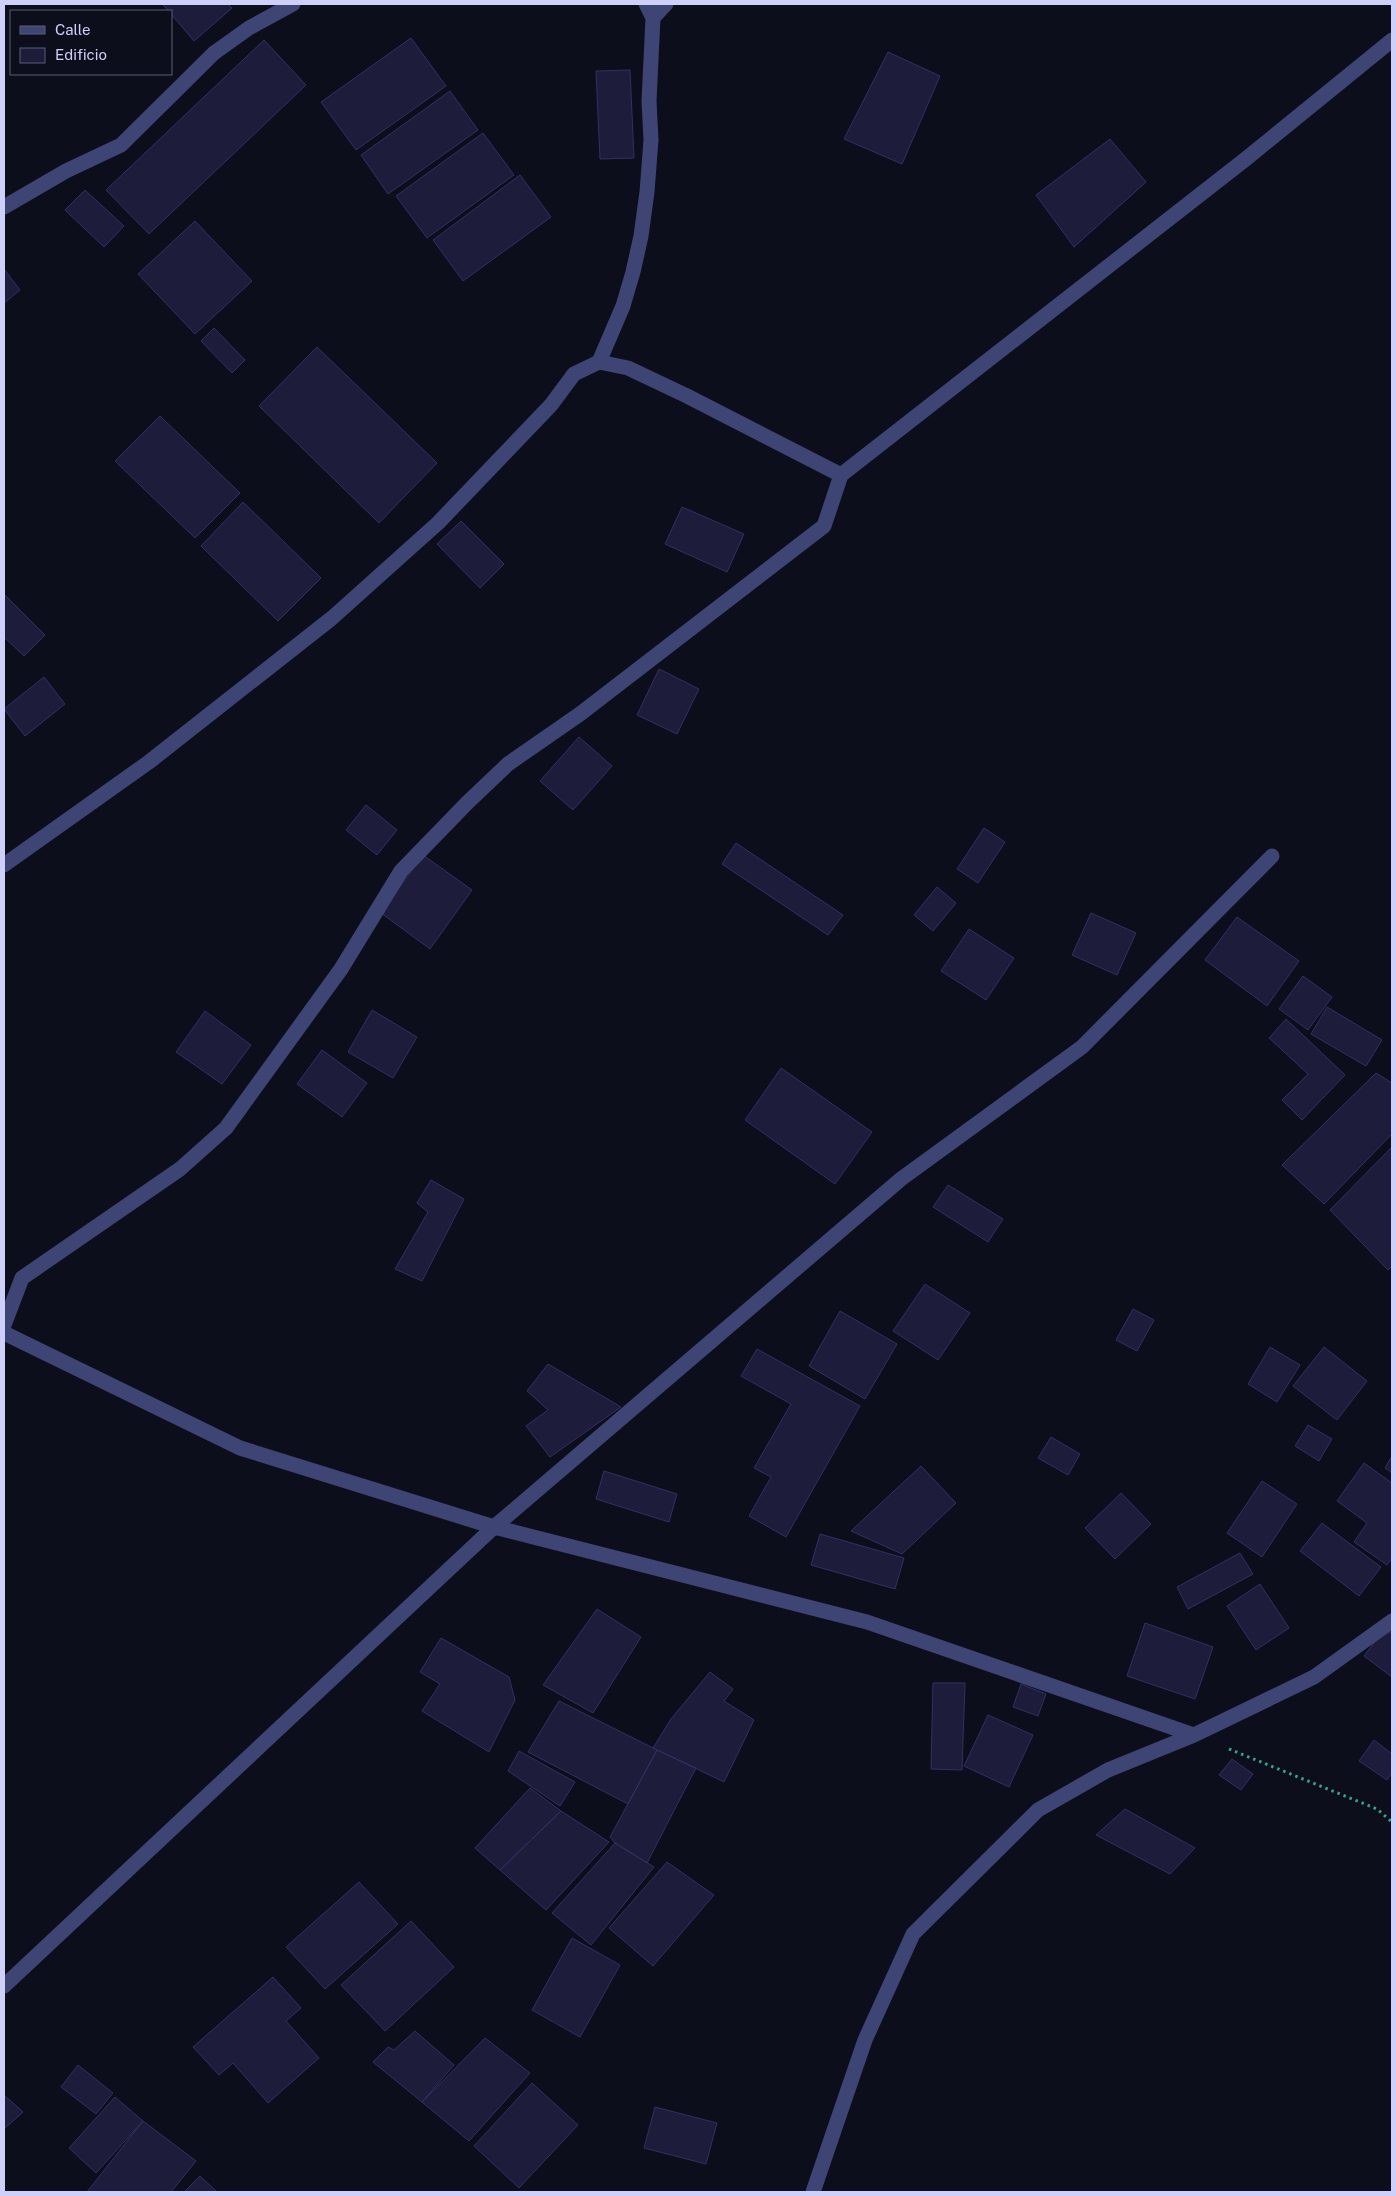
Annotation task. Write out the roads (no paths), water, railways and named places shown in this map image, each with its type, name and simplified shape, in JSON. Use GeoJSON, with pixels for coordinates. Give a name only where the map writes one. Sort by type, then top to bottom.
{"type":"FeatureCollection","features":[{"type":"Feature","properties":{"kind":"street"},"geometry":{"type":"LineString","coordinates":[[4,207],[66,171],[121,145],[214,53],[249,28],[293,4]]}},
{"type":"Feature","properties":{"kind":"street"},"geometry":{"type":"LineString","coordinates":[[600,362],[623,306],[641,236],[651,140],[649,101],[653,18],[646,4]]}},
{"type":"Feature","properties":{"kind":"street"},"geometry":{"type":"LineString","coordinates":[[653,18],[666,4]]}},
{"type":"Feature","properties":{"kind":"street"},"geometry":{"type":"LineString","coordinates":[[4,1325],[22,1278],[180,1169],[226,1128],[341,969],[401,871],[508,764],[580,714],[824,526],[841,475],[1239,164],[1392,40]]}},
{"type":"Feature","properties":{"kind":"street"},"geometry":{"type":"LineString","coordinates":[[4,865],[149,762],[332,618],[438,523],[551,406],[574,374],[600,362],[637,372],[841,475]]}},
{"type":"Feature","properties":{"kind":"street"},"geometry":{"type":"LineString","coordinates":[[4,1986],[494,1527],[901,1179],[1082,1047],[1272,856]]}},
{"type":"Feature","properties":{"kind":"street"},"geometry":{"type":"LineString","coordinates":[[4,1332],[240,1448],[494,1527],[867,1622],[1194,1735]]}},
{"type":"Feature","properties":{"kind":"street"},"geometry":{"type":"LineString","coordinates":[[813,2192],[865,2040],[913,1934],[1038,1810],[1108,1770],[1194,1735],[1314,1677],[1392,1621]]}}]}
